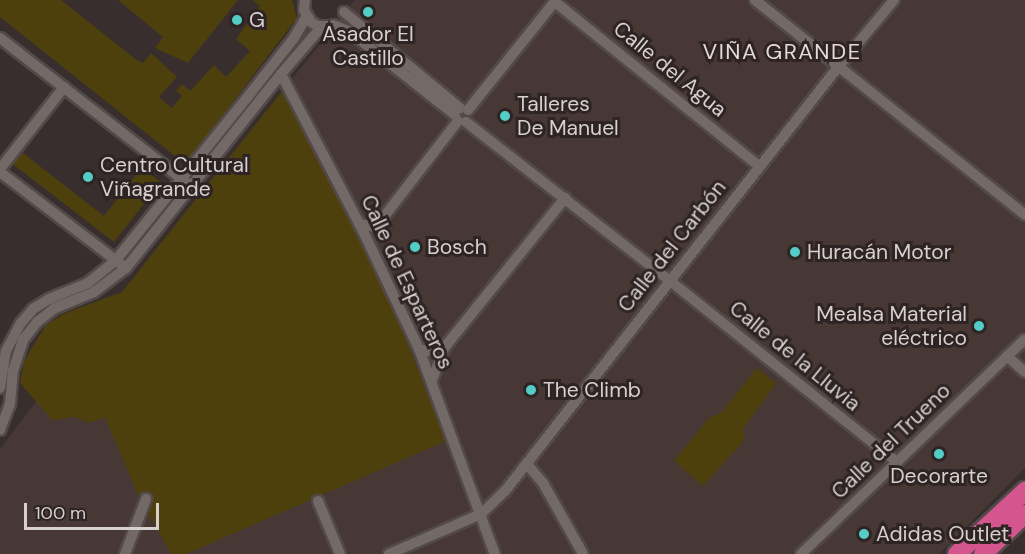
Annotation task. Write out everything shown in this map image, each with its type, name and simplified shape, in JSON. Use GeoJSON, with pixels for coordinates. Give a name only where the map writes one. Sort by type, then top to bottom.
{"type":"FeatureCollection","features":[{"type":"Feature","properties":{"kind":"highway"},"geometry":{"type":"LineString","coordinates":[[957,554],[1025,491]]}},
{"type":"Feature","properties":{"kind":"highway"},"geometry":{"type":"LineString","coordinates":[[983,554],[1025,514]]}},
{"type":"Feature","properties":{"kind":"street"},"geometry":{"type":"LineString","coordinates":[[343,0],[344,12],[461,115]]}},
{"type":"Feature","properties":{"kind":"street"},"geometry":{"type":"LineString","coordinates":[[755,0],[1025,215]]}},
{"type":"Feature","properties":{"kind":"street","name":"Calle del Carbón"},"geometry":{"type":"LineString","coordinates":[[481,514],[527,464],[838,66],[894,0]]}},
{"type":"Feature","properties":{"kind":"street"},"geometry":{"type":"LineString","coordinates":[[304,1],[306,16],[311,22],[348,31],[461,115]]}},
{"type":"Feature","properties":{"kind":"street"},"geometry":{"type":"LineString","coordinates":[[371,247],[376,226],[461,115],[555,1]]}},
{"type":"Feature","properties":{"kind":"street","name":"Calle del Agua"},"geometry":{"type":"LineString","coordinates":[[555,1],[760,166]]}},
{"type":"Feature","properties":{"kind":"street"},"geometry":{"type":"LineString","coordinates":[[0,388],[9,344],[33,309],[49,299],[88,283],[116,260],[318,31],[329,26],[344,12]]}},
{"type":"Feature","properties":{"kind":"street"},"geometry":{"type":"LineString","coordinates":[[0,430],[10,404],[13,371],[22,340],[37,322],[55,308],[94,292],[126,268],[294,38],[306,16]]}},
{"type":"Feature","properties":{"kind":"street"},"geometry":{"type":"LineString","coordinates":[[0,38],[186,183]]}},
{"type":"Feature","properties":{"kind":"street","name":"Calle de Esparteros"},"geometry":{"type":"LineString","coordinates":[[281,74],[371,247],[419,349],[495,554]]}},
{"type":"Feature","properties":{"kind":"street"},"geometry":{"type":"LineString","coordinates":[[64,87],[0,171],[126,268]]}},
{"type":"Feature","properties":{"kind":"street","name":"Calle de la Lluvia"},"geometry":{"type":"LineString","coordinates":[[461,115],[897,462]]}},
{"type":"Feature","properties":{"kind":"street"},"geometry":{"type":"LineString","coordinates":[[432,380],[444,348],[565,198]]}},
{"type":"Feature","properties":{"kind":"street"},"geometry":{"type":"LineString","coordinates":[[361,228],[376,226]]}},
{"type":"Feature","properties":{"kind":"street","name":"Calle del Trueno"},"geometry":{"type":"LineString","coordinates":[[801,554],[1025,339]]}},
{"type":"Feature","properties":{"kind":"street"},"geometry":{"type":"LineString","coordinates":[[419,349],[427,351],[444,348]]}},
{"type":"Feature","properties":{"kind":"street"},"geometry":{"type":"LineString","coordinates":[[1007,356],[1025,372]]}},
{"type":"Feature","properties":{"kind":"street"},"geometry":{"type":"LineString","coordinates":[[527,464],[543,483],[583,554]]}},
{"type":"Feature","properties":{"kind":"street"},"geometry":{"type":"LineString","coordinates":[[125,554],[146,500]]}},
{"type":"Feature","properties":{"kind":"street"},"geometry":{"type":"LineString","coordinates":[[318,501],[340,554]]}},
{"type":"Feature","properties":{"kind":"street"},"geometry":{"type":"LineString","coordinates":[[389,554],[481,514]]}},
{"type":"Feature","properties":{"kind":"shaded area"},"geometry":{"type":"Polygon","coordinates":[[[0,0],[61,0],[138,61],[143,63],[151,53],[177,77],[159,97],[172,108],[182,96],[176,91],[182,84],[190,91],[214,65],[226,77],[250,51],[236,39],[260,6],[253,0],[292,0],[297,18],[189,160],[180,160],[0,17],[0,0]]]}},
{"type":"Feature","properties":{"kind":"shaded area"},"geometry":{"type":"Polygon","coordinates":[[[118,0],[238,0],[188,63],[155,48],[163,37],[118,0]]]}},
{"type":"Feature","properties":{"kind":"shaded area"},"geometry":{"type":"Polygon","coordinates":[[[355,0],[1025,0],[1025,468],[939,554],[0,554],[0,449],[355,0]]]}},
{"type":"Feature","properties":{"kind":"shaded area"},"geometry":{"type":"Polygon","coordinates":[[[283,90],[386,288],[446,441],[186,554],[171,554],[138,495],[105,417],[90,423],[74,417],[52,420],[20,383],[24,361],[46,325],[63,314],[122,292],[283,90]]]}},
{"type":"Feature","properties":{"kind":"shaded area"},"geometry":{"type":"Polygon","coordinates":[[[19,150],[104,216],[141,168],[161,182],[114,242],[10,162],[19,150]]]}},
{"type":"Feature","properties":{"kind":"shaded area"},"geometry":{"type":"Polygon","coordinates":[[[757,368],[776,383],[743,429],[745,439],[703,486],[674,461],[709,418],[722,412],[757,368]]]}},
{"type":"Feature","properties":{"kind":"place","name":"Asador El Castillo"},"geometry":{"type":"Point","coordinates":[368,12]}},
{"type":"Feature","properties":{"kind":"place","name":"G"},"geometry":{"type":"Point","coordinates":[237,20]}},
{"type":"Feature","properties":{"kind":"place","name":"Talleres De Manuel"},"geometry":{"type":"Point","coordinates":[505,116]}},
{"type":"Feature","properties":{"kind":"place","name":"Centro Cultural Viñagrande"},"geometry":{"type":"Point","coordinates":[88,177]}},
{"type":"Feature","properties":{"kind":"place","name":"Bosch"},"geometry":{"type":"Point","coordinates":[415,247]}},
{"type":"Feature","properties":{"kind":"place","name":"Huracán Motor"},"geometry":{"type":"Point","coordinates":[795,252]}},
{"type":"Feature","properties":{"kind":"place","name":"Mealsa Material eléctrico"},"geometry":{"type":"Point","coordinates":[979,326]}},
{"type":"Feature","properties":{"kind":"place","name":"The Climb"},"geometry":{"type":"Point","coordinates":[531,390]}},
{"type":"Feature","properties":{"kind":"place","name":"Decorarte"},"geometry":{"type":"Point","coordinates":[939,454]}},
{"type":"Feature","properties":{"kind":"place","name":"Adidas Outlet"},"geometry":{"type":"Point","coordinates":[864,534]}},
{"type":"Feature","properties":{"kind":"district","name":"VIÑA GRANDE"},"geometry":{"type":"Point","coordinates":[782,52]}}]}
